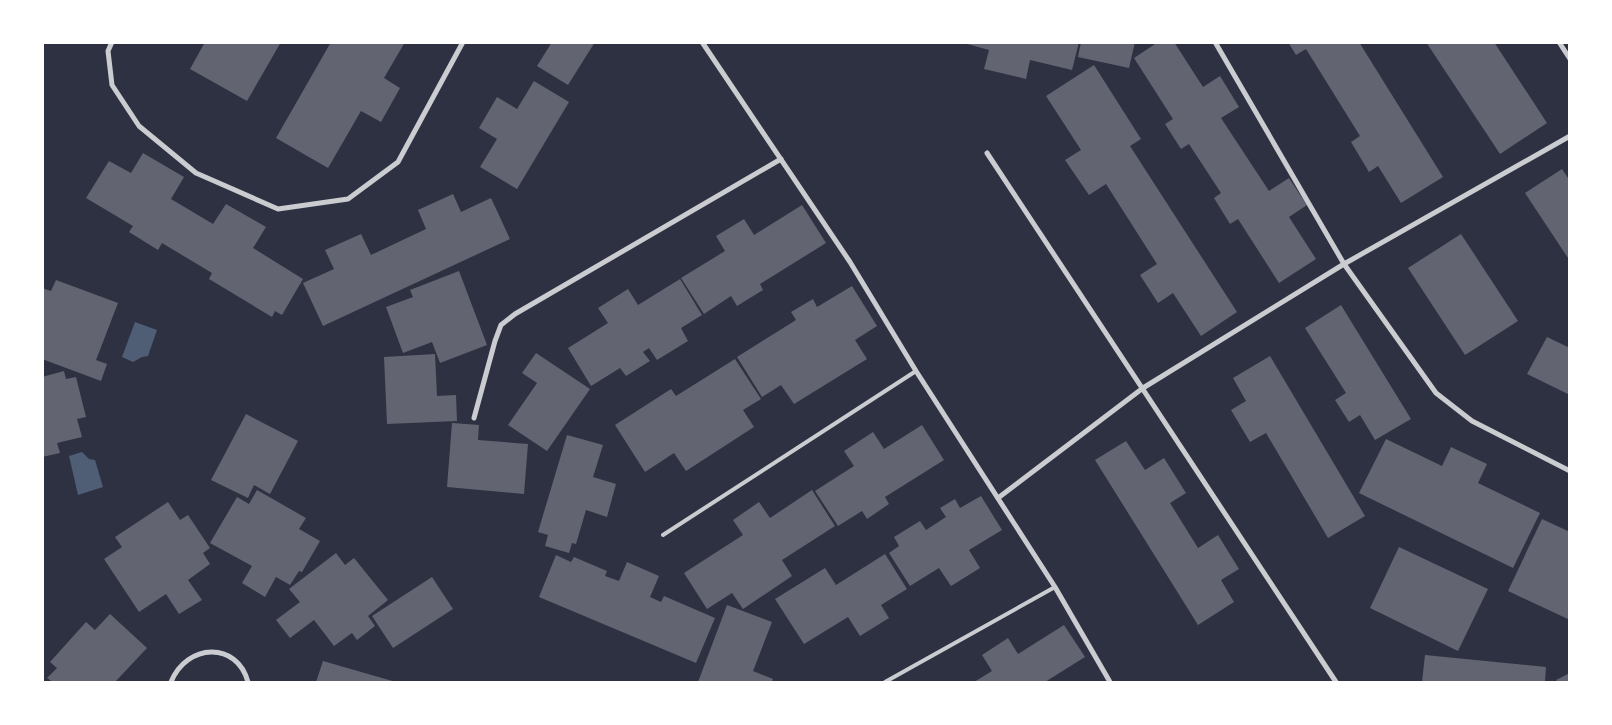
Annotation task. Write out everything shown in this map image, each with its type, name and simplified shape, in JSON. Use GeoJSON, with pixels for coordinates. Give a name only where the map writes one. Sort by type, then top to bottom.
{"type":"FeatureCollection","features":[{"type":"Feature","properties":{"kind":"street"},"geometry":{"type":"LineString","coordinates":[[112,42],[108,51],[112,85],[139,126],[196,172],[278,209],[348,199],[398,162],[463,42]]}},
{"type":"Feature","properties":{"kind":"street"},"geometry":{"type":"LineString","coordinates":[[702,42],[850,262],[974,463],[1056,587],[1110,682]]}},
{"type":"Feature","properties":{"kind":"street"},"geometry":{"type":"LineString","coordinates":[[1215,42],[1344,264],[1436,393],[1472,421],[1570,471]]}},
{"type":"Feature","properties":{"kind":"street"},"geometry":{"type":"LineString","coordinates":[[1559,42],[1570,59]]}},
{"type":"Feature","properties":{"kind":"street"},"geometry":{"type":"LineString","coordinates":[[998,498],[1143,388],[1344,264],[1570,136]]}},
{"type":"Feature","properties":{"kind":"street"},"geometry":{"type":"LineString","coordinates":[[987,153],[1336,682]]}},
{"type":"Feature","properties":{"kind":"street"},"geometry":{"type":"LineString","coordinates":[[474,418],[495,341],[501,326],[515,314],[781,159]]}},
{"type":"Feature","properties":{"kind":"street"},"geometry":{"type":"LineString","coordinates":[[171,682],[184,662],[194,655],[206,652],[219,653],[230,657],[240,665],[248,682]]}},
{"type":"Feature","properties":{"kind":"lane"},"geometry":{"type":"LineString","coordinates":[[663,535],[916,371]]}},
{"type":"Feature","properties":{"kind":"lane"},"geometry":{"type":"LineString","coordinates":[[885,682],[1056,587]]}},
{"type":"Feature","properties":{"kind":"water"},"geometry":{"type":"Polygon","coordinates":[[[135,322],[157,330],[148,356],[133,362],[122,357],[135,322]]]}},
{"type":"Feature","properties":{"kind":"water"},"geometry":{"type":"Polygon","coordinates":[[[82,452],[89,459],[95,460],[103,487],[78,495],[69,456],[82,452]]]}},
{"type":"Feature","properties":{"kind":"building"},"geometry":{"type":"Polygon","coordinates":[[[205,42],[281,42],[247,101],[190,69],[205,42]]]}},
{"type":"Feature","properties":{"kind":"building"},"geometry":{"type":"Polygon","coordinates":[[[331,42],[405,42],[384,78],[400,88],[381,122],[361,111],[328,168],[276,138],[331,42]]]}},
{"type":"Feature","properties":{"kind":"building"},"geometry":{"type":"Polygon","coordinates":[[[552,42],[595,42],[568,85],[537,66],[552,42]]]}},
{"type":"Feature","properties":{"kind":"building"},"geometry":{"type":"Polygon","coordinates":[[[960,42],[1079,42],[1072,70],[1030,60],[1026,79],[984,69],[989,50],[960,42]]]}},
{"type":"Feature","properties":{"kind":"building"},"geometry":{"type":"Polygon","coordinates":[[[1081,42],[1135,42],[1129,68],[1078,57],[1081,42]]]}},
{"type":"Feature","properties":{"kind":"building"},"geometry":{"type":"Polygon","coordinates":[[[1158,42],[1174,42],[1203,87],[1220,76],[1239,107],[1221,118],[1269,191],[1289,178],[1307,205],[1289,217],[1316,259],[1279,283],[1238,219],[1230,224],[1214,198],[1221,193],[1189,144],[1181,149],[1165,124],[1173,119],[1134,58],[1158,42]]]}},
{"type":"Feature","properties":{"kind":"building"},"geometry":{"type":"Polygon","coordinates":[[[1288,42],[1359,42],[1443,177],[1401,203],[1378,166],[1369,172],[1351,142],[1360,136],[1306,49],[1296,55],[1288,42]]]}},
{"type":"Feature","properties":{"kind":"building"},"geometry":{"type":"Polygon","coordinates":[[[1426,42],[1494,42],[1547,123],[1500,154],[1426,42]]]}},
{"type":"Feature","properties":{"kind":"building"},"geometry":{"type":"Polygon","coordinates":[[[1094,65],[1141,139],[1130,146],[1237,312],[1201,336],[1173,293],[1158,303],[1140,275],[1157,264],[1106,184],[1089,195],[1065,160],[1081,150],[1046,96],[1094,65]]]}},
{"type":"Feature","properties":{"kind":"building"},"geometry":{"type":"Polygon","coordinates":[[[534,81],[569,102],[517,189],[480,167],[497,139],[479,128],[497,97],[517,109],[534,81]]]}},
{"type":"Feature","properties":{"kind":"building"},"geometry":{"type":"Polygon","coordinates":[[[143,153],[184,177],[171,199],[213,224],[226,204],[266,227],[253,248],[303,279],[282,315],[275,311],[272,317],[209,279],[212,273],[162,243],[158,250],[129,232],[133,226],[86,198],[109,161],[131,173],[143,153]]]}},
{"type":"Feature","properties":{"kind":"building"},"geometry":{"type":"Polygon","coordinates":[[[1562,169],[1570,181],[1570,261],[1525,193],[1562,169]]]}},
{"type":"Feature","properties":{"kind":"building"},"geometry":{"type":"Polygon","coordinates":[[[453,194],[461,212],[491,198],[510,239],[323,326],[303,283],[334,269],[325,250],[361,234],[371,255],[426,229],[418,210],[453,194]]]}},
{"type":"Feature","properties":{"kind":"building"},"geometry":{"type":"Polygon","coordinates":[[[802,205],[826,243],[760,284],[763,290],[737,306],[731,296],[704,314],[681,278],[725,251],[716,236],[744,219],[754,235],[802,205]]]}},
{"type":"Feature","properties":{"kind":"building"},"geometry":{"type":"Polygon","coordinates":[[[1461,234],[1518,321],[1465,355],[1408,268],[1461,234]]]}},
{"type":"Feature","properties":{"kind":"building"},"geometry":{"type":"Polygon","coordinates":[[[459,271],[487,345],[440,363],[432,342],[403,353],[386,307],[413,297],[410,290],[459,271]]]}},
{"type":"Feature","properties":{"kind":"building"},"geometry":{"type":"Polygon","coordinates":[[[680,279],[702,315],[681,328],[688,341],[657,360],[649,348],[643,352],[650,361],[626,376],[620,368],[591,386],[568,348],[608,323],[598,308],[628,289],[638,305],[680,279]]]}},
{"type":"Feature","properties":{"kind":"building"},"geometry":{"type":"Polygon","coordinates":[[[56,280],[118,303],[96,360],[107,364],[101,381],[42,359],[42,288],[51,291],[56,280]]]}},
{"type":"Feature","properties":{"kind":"building"},"geometry":{"type":"Polygon","coordinates":[[[852,286],[877,326],[855,340],[867,359],[794,404],[781,385],[762,397],[737,357],[796,320],[791,312],[813,299],[817,307],[852,286]]]}},
{"type":"Feature","properties":{"kind":"building"},"geometry":{"type":"Polygon","coordinates":[[[1341,305],[1411,419],[1375,440],[1360,415],[1349,422],[1335,400],[1346,393],[1305,328],[1341,305]]]}},
{"type":"Feature","properties":{"kind":"building"},"geometry":{"type":"Polygon","coordinates":[[[1547,337],[1570,348],[1570,395],[1527,374],[1547,337]]]}},
{"type":"Feature","properties":{"kind":"building"},"geometry":{"type":"Polygon","coordinates":[[[536,353],[590,389],[547,451],[508,425],[537,383],[522,373],[536,353]]]}},
{"type":"Feature","properties":{"kind":"building"},"geometry":{"type":"Polygon","coordinates":[[[435,354],[437,396],[456,395],[457,421],[387,424],[384,357],[435,354]]]}},
{"type":"Feature","properties":{"kind":"building"},"geometry":{"type":"Polygon","coordinates":[[[1270,356],[1365,516],[1328,538],[1266,433],[1250,442],[1231,410],[1246,401],[1233,378],[1270,356]]]}},
{"type":"Feature","properties":{"kind":"building"},"geometry":{"type":"Polygon","coordinates":[[[735,359],[761,399],[743,410],[754,427],[686,471],[674,453],[645,472],[615,425],[671,389],[676,396],[735,359]]]}},
{"type":"Feature","properties":{"kind":"building"},"geometry":{"type":"Polygon","coordinates":[[[64,371],[66,379],[76,377],[86,417],[77,419],[82,437],[57,443],[60,453],[42,457],[42,377],[64,371]]]}},
{"type":"Feature","properties":{"kind":"building"},"geometry":{"type":"Polygon","coordinates":[[[246,414],[298,441],[270,494],[254,485],[248,498],[211,480],[246,414]]]}},
{"type":"Feature","properties":{"kind":"building"},"geometry":{"type":"Polygon","coordinates":[[[452,423],[479,425],[478,440],[528,444],[524,494],[447,487],[452,423]]]}},
{"type":"Feature","properties":{"kind":"building"},"geometry":{"type":"Polygon","coordinates":[[[922,425],[944,460],[885,497],[889,504],[867,519],[862,511],[838,526],[815,491],[854,466],[844,451],[873,432],[884,449],[922,425]]]}},
{"type":"Feature","properties":{"kind":"building"},"geometry":{"type":"Polygon","coordinates":[[[567,435],[603,445],[593,477],[616,484],[607,517],[586,510],[576,544],[572,543],[569,553],[545,546],[548,535],[538,532],[567,435]]]}},
{"type":"Feature","properties":{"kind":"building"},"geometry":{"type":"Polygon","coordinates":[[[1386,439],[1442,466],[1451,447],[1487,464],[1478,483],[1540,513],[1513,568],[1359,493],[1386,439]]]}},
{"type":"Feature","properties":{"kind":"building"},"geometry":{"type":"Polygon","coordinates":[[[1126,441],[1145,470],[1164,458],[1186,493],[1170,503],[1198,548],[1218,535],[1239,569],[1221,580],[1234,602],[1198,625],[1095,460],[1126,441]]]}},
{"type":"Feature","properties":{"kind":"building"},"geometry":{"type":"Polygon","coordinates":[[[257,490],[306,518],[299,529],[320,541],[302,572],[299,571],[290,585],[276,577],[265,597],[242,583],[252,566],[210,543],[237,497],[249,504],[257,490]]]}},
{"type":"Feature","properties":{"kind":"building"},"geometry":{"type":"Polygon","coordinates":[[[812,490],[835,526],[782,560],[792,576],[743,609],[732,593],[707,609],[684,573],[743,535],[733,520],[759,502],[770,518],[812,490]]]}},
{"type":"Feature","properties":{"kind":"building"},"geometry":{"type":"Polygon","coordinates":[[[981,496],[1002,530],[969,550],[980,568],[951,586],[939,568],[910,586],[889,553],[899,546],[894,537],[920,521],[926,530],[946,517],[940,508],[955,499],[960,508],[981,496]]]}},
{"type":"Feature","properties":{"kind":"building"},"geometry":{"type":"Polygon","coordinates":[[[168,502],[180,520],[188,515],[210,548],[203,553],[210,564],[188,580],[202,600],[179,614],[166,594],[139,612],[104,559],[122,547],[115,537],[168,502]]]}},
{"type":"Feature","properties":{"kind":"building"},"geometry":{"type":"Polygon","coordinates":[[[1542,519],[1570,532],[1570,620],[1508,591],[1542,519]]]}},
{"type":"Feature","properties":{"kind":"building"},"geometry":{"type":"Polygon","coordinates":[[[1399,547],[1488,589],[1458,651],[1370,608],[1399,547]]]}},
{"type":"Feature","properties":{"kind":"building"},"geometry":{"type":"Polygon","coordinates":[[[336,553],[345,565],[354,558],[388,600],[368,616],[375,626],[357,640],[352,633],[334,646],[314,620],[290,638],[276,620],[300,602],[289,589],[336,553]]]}},
{"type":"Feature","properties":{"kind":"building"},"geometry":{"type":"Polygon","coordinates":[[[885,554],[907,589],[881,605],[889,618],[860,636],[848,617],[804,644],[775,599],[825,568],[836,585],[885,554]]]}},
{"type":"Feature","properties":{"kind":"building"},"geometry":{"type":"Polygon","coordinates":[[[556,555],[571,562],[574,557],[607,571],[605,576],[619,581],[627,562],[659,576],[650,597],[661,602],[664,596],[715,618],[696,663],[539,597],[556,555]]]}},
{"type":"Feature","properties":{"kind":"building"},"geometry":{"type":"Polygon","coordinates":[[[432,577],[453,609],[393,648],[372,616],[432,577]]]}},
{"type":"Feature","properties":{"kind":"building"},"geometry":{"type":"Polygon","coordinates":[[[727,605],[772,622],[753,671],[773,679],[772,682],[698,682],[727,605]]]}},
{"type":"Feature","properties":{"kind":"building"},"geometry":{"type":"Polygon","coordinates":[[[110,614],[147,648],[116,681],[118,682],[53,682],[47,678],[57,668],[50,662],[86,622],[95,630],[110,614]]]}},
{"type":"Feature","properties":{"kind":"building"},"geometry":{"type":"Polygon","coordinates":[[[1064,625],[1085,657],[1045,682],[974,682],[992,671],[982,655],[1008,638],[1018,654],[1064,625]]]}},
{"type":"Feature","properties":{"kind":"building"},"geometry":{"type":"Polygon","coordinates":[[[1425,655],[1546,667],[1545,682],[1422,682],[1425,655]]]}},
{"type":"Feature","properties":{"kind":"building"},"geometry":{"type":"Polygon","coordinates":[[[323,661],[396,682],[316,682],[323,661]]]}},
{"type":"Feature","properties":{"kind":"building"},"geometry":{"type":"Polygon","coordinates":[[[1570,673],[1570,682],[1558,682],[1556,680],[1570,673]]]}}]}
